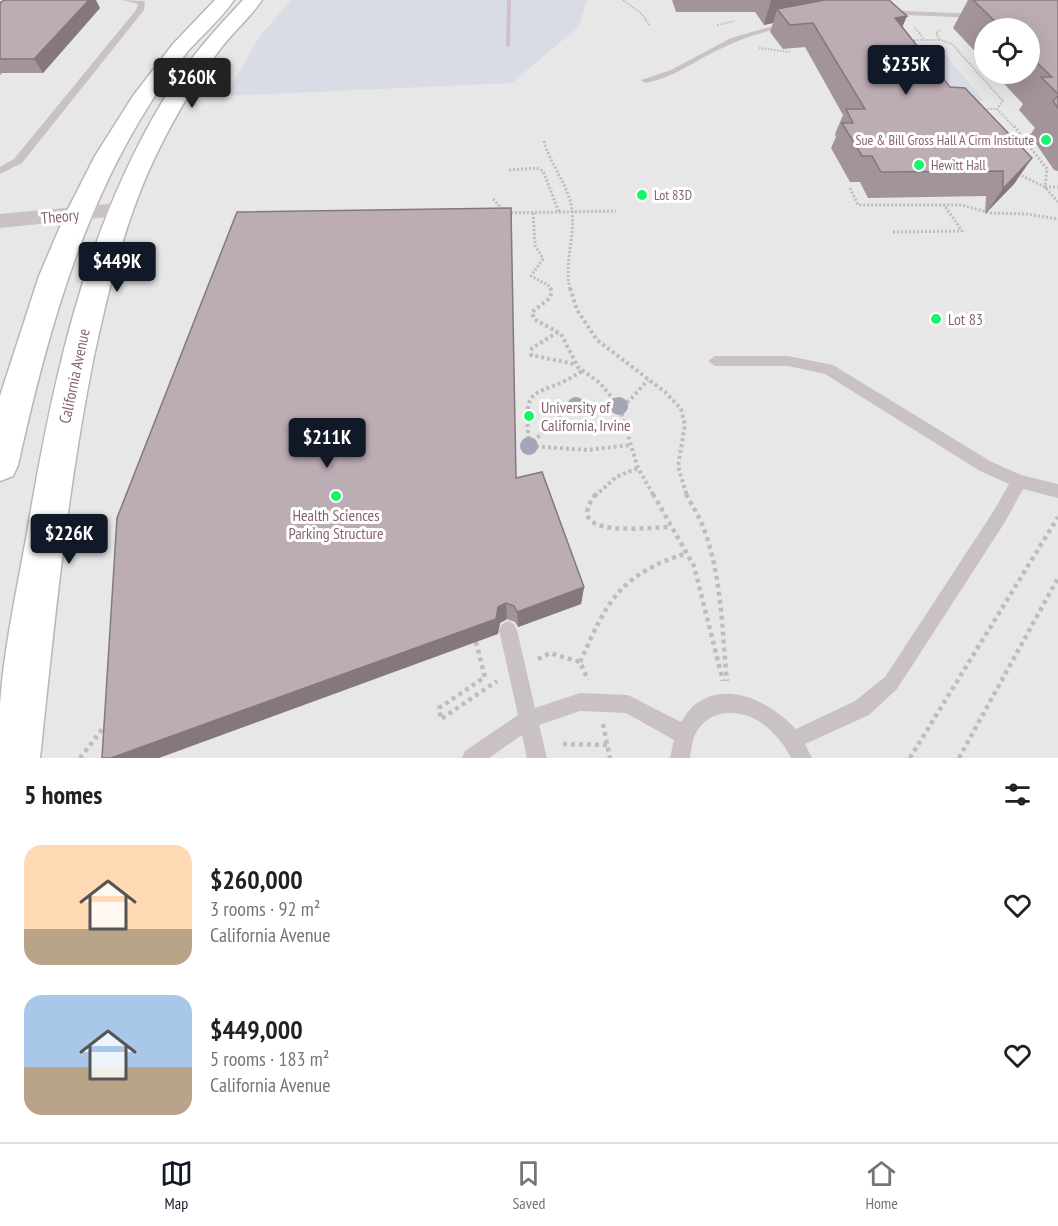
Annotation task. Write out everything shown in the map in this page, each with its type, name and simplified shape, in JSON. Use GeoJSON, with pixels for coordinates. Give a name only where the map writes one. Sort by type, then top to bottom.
{"type":"FeatureCollection","features":[{"type":"Feature","properties":{"kind":"street"},"geometry":{"type":"LineString","coordinates":[[0,465],[34,328],[77,215],[138,100],[183,42],[225,0]]}},
{"type":"Feature","properties":{"kind":"street","name":"California Avenue"},"geometry":{"type":"LineString","coordinates":[[16,758],[41,555],[75,364],[95,282],[120,210],[150,142],[174,100],[217,39],[253,0]]}},
{"type":"Feature","properties":{"kind":"street","name":"Theory"},"geometry":{"type":"LineString","coordinates":[[0,221],[120,210]]}},
{"type":"Feature","properties":{"kind":"lane"},"geometry":{"type":"LineString","coordinates":[[0,171],[18,161],[140,9],[142,3],[126,0]]}},
{"type":"Feature","properties":{"kind":"lane"},"geometry":{"type":"LineString","coordinates":[[870,13],[916,12],[991,17]]}},
{"type":"Feature","properties":{"kind":"lane"},"geometry":{"type":"LineString","coordinates":[[645,80],[673,73],[715,48],[749,34],[793,23]]}},
{"type":"Feature","properties":{"kind":"lane"},"geometry":{"type":"LineString","coordinates":[[715,361],[788,361],[828,369],[985,466],[1019,481],[1058,491]]}},
{"type":"Feature","properties":{"kind":"lane"},"geometry":{"type":"LineString","coordinates":[[793,740],[862,708],[891,683],[999,517],[1019,481]]}},
{"type":"Feature","properties":{"kind":"lane"},"geometry":{"type":"LineString","coordinates":[[508,630],[537,758]]}},
{"type":"Feature","properties":{"kind":"lane"},"geometry":{"type":"LineString","coordinates":[[472,758],[527,720],[580,702],[628,704],[685,735]]}},
{"type":"Feature","properties":{"kind":"lane"},"geometry":{"type":"LineString","coordinates":[[680,758],[681,746],[690,725],[704,710],[729,702],[763,711],[782,726],[793,740],[802,758]]}},
{"type":"Feature","properties":{"kind":"path"},"geometry":{"type":"LineString","coordinates":[[623,0],[639,10],[650,26]]}},
{"type":"Feature","properties":{"kind":"path"},"geometry":{"type":"LineString","coordinates":[[881,12],[880,22],[883,26],[901,33],[908,40]]}},
{"type":"Feature","properties":{"kind":"path"},"geometry":{"type":"LineString","coordinates":[[936,32],[940,40]]}},
{"type":"Feature","properties":{"kind":"path"},"geometry":{"type":"LineString","coordinates":[[919,33],[924,39]]}},
{"type":"Feature","properties":{"kind":"path"},"geometry":{"type":"LineString","coordinates":[[902,42],[924,39],[940,40],[951,44],[1003,101],[997,109]]}},
{"type":"Feature","properties":{"kind":"path"},"geometry":{"type":"LineString","coordinates":[[974,109],[997,109],[1005,115],[1047,169],[1044,187]]}},
{"type":"Feature","properties":{"kind":"path"},"geometry":{"type":"LineString","coordinates":[[544,141],[551,164],[565,185],[572,212],[573,226],[566,272],[578,312],[608,350],[673,397],[684,417],[686,430],[678,460],[679,473],[706,534],[710,551],[718,589],[729,702]]}},
{"type":"Feature","properties":{"kind":"path"},"geometry":{"type":"LineString","coordinates":[[509,170],[537,168],[543,171],[559,212]]}},
{"type":"Feature","properties":{"kind":"path"},"geometry":{"type":"LineString","coordinates":[[1017,173],[1044,187],[1058,202]]}},
{"type":"Feature","properties":{"kind":"path"},"geometry":{"type":"LineString","coordinates":[[1044,187],[1058,187]]}},
{"type":"Feature","properties":{"kind":"path"},"geometry":{"type":"LineString","coordinates":[[850,188],[858,205],[961,205],[991,213],[1026,214],[1058,219]]}},
{"type":"Feature","properties":{"kind":"path"},"geometry":{"type":"LineString","coordinates":[[493,199],[506,213],[616,211]]}},
{"type":"Feature","properties":{"kind":"path"},"geometry":{"type":"LineString","coordinates":[[893,232],[962,231],[944,204]]}},
{"type":"Feature","properties":{"kind":"path"},"geometry":{"type":"LineString","coordinates":[[533,213],[536,248],[543,259],[531,276],[548,285],[552,291],[550,298],[534,309],[532,316],[538,323],[559,332],[564,337],[575,364],[606,388],[619,406],[638,468],[694,566],[729,702]]}},
{"type":"Feature","properties":{"kind":"path"},"geometry":{"type":"LineString","coordinates":[[559,332],[532,348],[531,355],[575,364]]}},
{"type":"Feature","properties":{"kind":"path"},"geometry":{"type":"LineString","coordinates":[[529,446],[526,415],[528,401],[535,392],[563,384],[582,371]]}},
{"type":"Feature","properties":{"kind":"path"},"geometry":{"type":"LineString","coordinates":[[529,446],[565,410],[576,406],[619,406],[629,401],[648,380]]}},
{"type":"Feature","properties":{"kind":"path"},"geometry":{"type":"LineString","coordinates":[[529,446],[587,450],[631,446]]}},
{"type":"Feature","properties":{"kind":"path"},"geometry":{"type":"LineString","coordinates":[[638,468],[617,476],[594,496],[587,507],[587,518],[603,527],[671,527]]}},
{"type":"Feature","properties":{"kind":"path"},"geometry":{"type":"LineString","coordinates":[[910,758],[1058,517]]}},
{"type":"Feature","properties":{"kind":"path"},"geometry":{"type":"LineString","coordinates":[[580,662],[603,612],[616,591],[651,566],[688,553]]}},
{"type":"Feature","properties":{"kind":"path"},"geometry":{"type":"LineString","coordinates":[[959,758],[1058,578]]}},
{"type":"Feature","properties":{"kind":"path"},"geometry":{"type":"LineString","coordinates":[[80,758],[114,713]]}},
{"type":"Feature","properties":{"kind":"path"},"geometry":{"type":"LineString","coordinates":[[563,744],[609,745]]}},
{"type":"Feature","properties":{"kind":"shaded area","name":"University of California, Irvine"},"geometry":{"type":"Polygon","coordinates":[[[0,0],[1058,0],[1058,758],[0,758],[0,0]]]}},
{"type":"Feature","properties":{"kind":"shaded area"},"geometry":{"type":"Polygon","coordinates":[[[291,0],[587,0],[579,26],[512,83],[225,96],[260,36],[291,0]]]}},
{"type":"Feature","properties":{"kind":"shaded area"},"geometry":{"type":"Polygon","coordinates":[[[920,48],[940,48],[984,101],[962,101],[920,48]]]}},
{"type":"Feature","properties":{"kind":"building"},"geometry":{"type":"Polygon","coordinates":[[[4,0],[89,0],[34,59],[0,59],[0,3],[4,0]]]}},
{"type":"Feature","properties":{"kind":"building"},"geometry":{"type":"Polygon","coordinates":[[[825,0],[889,0],[907,16],[895,18],[950,87],[965,88],[1032,158],[1003,189],[1003,171],[881,172],[872,156],[862,156],[842,123],[853,123],[846,109],[865,109],[813,23],[790,25],[777,9],[825,0]]]}},
{"type":"Feature","properties":{"kind":"building"},"geometry":{"type":"Polygon","coordinates":[[[973,0],[1058,0],[1058,94],[1041,77],[1052,77],[1040,66],[1040,18],[992,18],[973,0]]]}},
{"type":"Feature","properties":{"kind":"building"},"geometry":{"type":"Polygon","coordinates":[[[1058,96],[1058,108],[1053,101],[1058,96]]]}},
{"type":"Feature","properties":{"kind":"building","name":"Health Sciences Parking Structure"},"geometry":{"type":"Polygon","coordinates":[[[511,208],[516,478],[542,472],[584,587],[517,612],[514,606],[506,603],[498,607],[496,619],[111,758],[102,758],[117,518],[237,212],[511,208]]]}},
{"type":"Feature","properties":{"kind":"waterway"},"geometry":{"type":"LineString","coordinates":[[508,46],[509,0]]}},
{"type":"Feature","properties":{"kind":"place","name":"Sue & Bill Gross Hall A Cirm Institute"},"geometry":{"type":"Point","coordinates":[1046,140]}},
{"type":"Feature","properties":{"kind":"place","name":"Hewitt Hall"},"geometry":{"type":"Point","coordinates":[919,165]}},
{"type":"Feature","properties":{"kind":"place","name":"Lot 83D"},"geometry":{"type":"Point","coordinates":[642,195]}},
{"type":"Feature","properties":{"kind":"place","name":"Lot 83"},"geometry":{"type":"Point","coordinates":[936,319]}},
{"type":"Feature","properties":{"kind":"place","name":"University of California, Irvine"},"geometry":{"type":"Point","coordinates":[529,416]}},
{"type":"Feature","properties":{"kind":"place","name":"Health Sciences Parking Structure"},"geometry":{"type":"Point","coordinates":[336,496]}}]}
